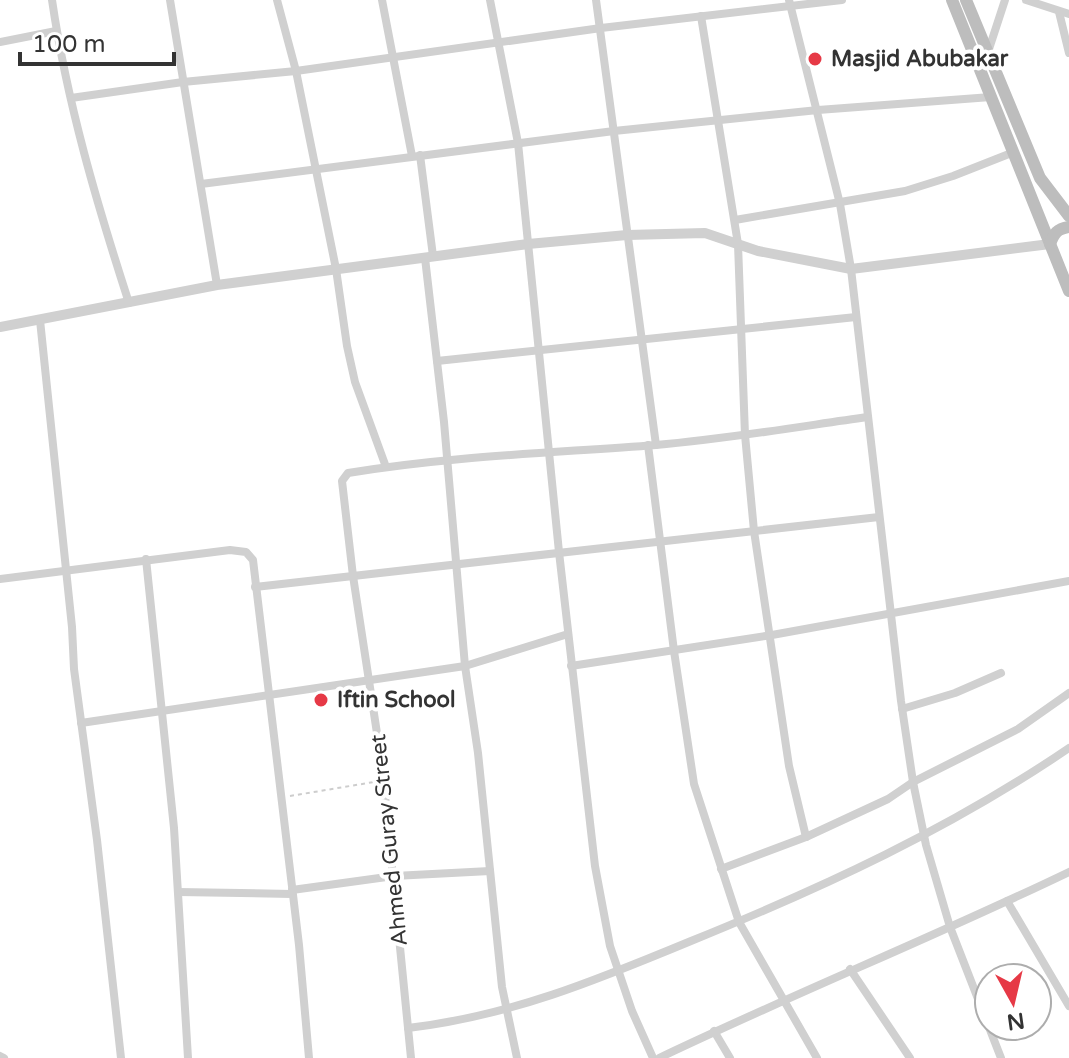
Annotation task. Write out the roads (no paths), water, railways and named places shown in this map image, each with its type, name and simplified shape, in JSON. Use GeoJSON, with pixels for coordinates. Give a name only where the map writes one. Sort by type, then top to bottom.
{"type":"FeatureCollection","features":[{"type":"Feature","properties":{"kind":"main road"},"geometry":{"type":"LineString","coordinates":[[952,0],[1066,277],[1069,291]]}},
{"type":"Feature","properties":{"kind":"main road"},"geometry":{"type":"LineString","coordinates":[[966,0],[1040,178],[1069,216]]}},
{"type":"Feature","properties":{"kind":"main road"},"geometry":{"type":"LineString","coordinates":[[1050,244],[1054,233],[1069,227]]}},
{"type":"Feature","properties":{"kind":"street"},"geometry":{"type":"LineString","coordinates":[[52,0],[56,31],[96,203],[129,303]]}},
{"type":"Feature","properties":{"kind":"street"},"geometry":{"type":"LineString","coordinates":[[170,0],[217,285]]}},
{"type":"Feature","properties":{"kind":"street"},"geometry":{"type":"LineString","coordinates":[[277,0],[296,71],[355,382],[386,467],[448,459],[652,445],[867,417]]}},
{"type":"Feature","properties":{"kind":"street"},"geometry":{"type":"LineString","coordinates":[[382,0],[416,155],[429,257],[465,666],[507,1010],[517,1058]]}},
{"type":"Feature","properties":{"kind":"street"},"geometry":{"type":"LineString","coordinates":[[490,0],[518,143],[548,453],[595,866],[610,946],[653,1058]]}},
{"type":"Feature","properties":{"kind":"street"},"geometry":{"type":"LineString","coordinates":[[596,0],[642,339],[660,541],[694,784],[739,922],[817,1058]]}},
{"type":"Feature","properties":{"kind":"street"},"geometry":{"type":"LineString","coordinates":[[71,98],[183,82],[296,71],[790,3],[842,0]]}},
{"type":"Feature","properties":{"kind":"street"},"geometry":{"type":"LineString","coordinates":[[988,52],[1005,0]]}},
{"type":"Feature","properties":{"kind":"street"},"geometry":{"type":"LineString","coordinates":[[1026,0],[1064,13],[1069,53]]}},
{"type":"Feature","properties":{"kind":"street"},"geometry":{"type":"LineString","coordinates":[[790,3],[840,204],[851,269],[913,782],[950,927],[1001,1058]]}},
{"type":"Feature","properties":{"kind":"street"},"geometry":{"type":"LineString","coordinates":[[701,16],[738,244],[739,329],[754,531],[789,766],[806,837]]}},
{"type":"Feature","properties":{"kind":"street"},"geometry":{"type":"LineString","coordinates":[[0,42],[56,31]]}},
{"type":"Feature","properties":{"kind":"street"},"geometry":{"type":"LineString","coordinates":[[201,184],[614,131],[818,110],[991,97]]}},
{"type":"Feature","properties":{"kind":"street"},"geometry":{"type":"LineString","coordinates":[[735,220],[905,191],[1014,152]]}},
{"type":"Feature","properties":{"kind":"street"},"geometry":{"type":"LineString","coordinates":[[0,327],[217,285],[528,244],[627,235],[705,233],[738,244],[851,269],[1050,244]]}},
{"type":"Feature","properties":{"kind":"street"},"geometry":{"type":"LineString","coordinates":[[437,361],[856,317]]}},
{"type":"Feature","properties":{"kind":"street"},"geometry":{"type":"LineString","coordinates":[[40,320],[81,723],[121,1058]]}},
{"type":"Feature","properties":{"kind":"street","name":"Ahmed Guray Street"},"geometry":{"type":"LineString","coordinates":[[386,467],[348,473],[342,481],[383,780],[411,1058]]}},
{"type":"Feature","properties":{"kind":"street"},"geometry":{"type":"LineString","coordinates":[[255,587],[879,517]]}},
{"type":"Feature","properties":{"kind":"street"},"geometry":{"type":"LineString","coordinates":[[0,579],[230,550],[246,552],[253,560],[309,1058]]}},
{"type":"Feature","properties":{"kind":"street"},"geometry":{"type":"LineString","coordinates":[[146,559],[178,892],[188,1058]]}},
{"type":"Feature","properties":{"kind":"street"},"geometry":{"type":"LineString","coordinates":[[571,666],[768,636],[1069,581]]}},
{"type":"Feature","properties":{"kind":"street"},"geometry":{"type":"LineString","coordinates":[[81,723],[465,666],[568,634]]}},
{"type":"Feature","properties":{"kind":"street"},"geometry":{"type":"LineString","coordinates":[[902,709],[955,693],[1001,673]]}},
{"type":"Feature","properties":{"kind":"street"},"geometry":{"type":"LineString","coordinates":[[721,869],[806,837],[888,799],[913,782],[1018,729],[1069,693]]}},
{"type":"Feature","properties":{"kind":"street"},"geometry":{"type":"LineString","coordinates":[[408,1028],[453,1023],[507,1010],[618,971],[739,922],[925,837],[1006,790],[1069,748]]}},
{"type":"Feature","properties":{"kind":"street"},"geometry":{"type":"LineString","coordinates":[[178,892],[292,892],[394,876],[490,871]]}},
{"type":"Feature","properties":{"kind":"street"},"geometry":{"type":"LineString","coordinates":[[659,1058],[784,998],[1069,872]]}},
{"type":"Feature","properties":{"kind":"street"},"geometry":{"type":"LineString","coordinates":[[1007,901],[1069,1006]]}},
{"type":"Feature","properties":{"kind":"street"},"geometry":{"type":"LineString","coordinates":[[850,969],[910,1058]]}},
{"type":"Feature","properties":{"kind":"street"},"geometry":{"type":"LineString","coordinates":[[714,1031],[730,1058]]}},
{"type":"Feature","properties":{"kind":"place","name":"Masjid Abubakar"},"geometry":{"type":"Point","coordinates":[815,59]}},
{"type":"Feature","properties":{"kind":"place","name":"Iftin School"},"geometry":{"type":"Point","coordinates":[321,700]}}]}
